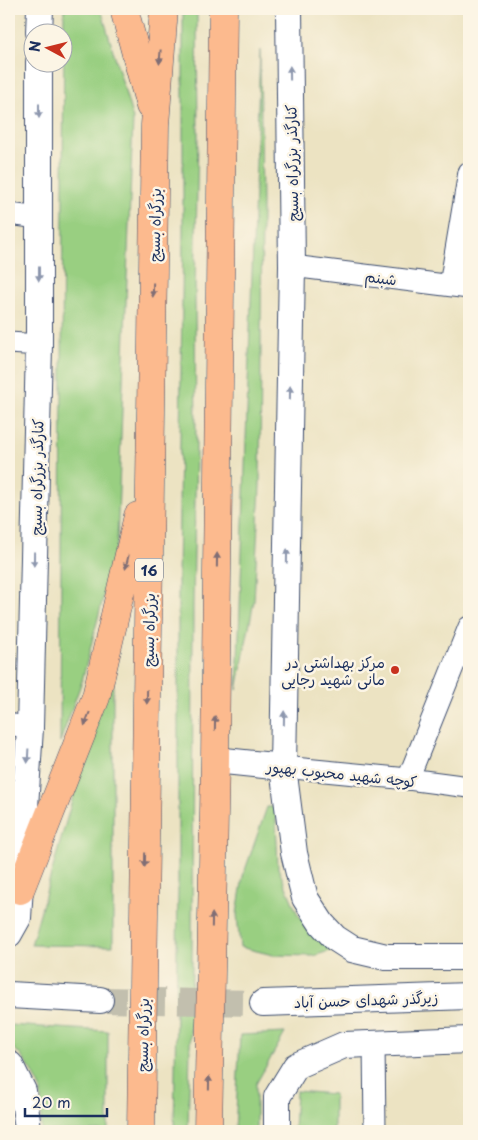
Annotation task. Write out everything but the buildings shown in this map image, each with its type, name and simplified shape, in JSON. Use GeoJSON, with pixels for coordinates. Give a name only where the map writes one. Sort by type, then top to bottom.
{"type":"FeatureCollection","features":[{"type":"Feature","properties":{"kind":"highway"},"geometry":{"type":"LineString","coordinates":[[124,9],[155,125]]}},
{"type":"Feature","properties":{"kind":"highway","name":"بزرگراه بسیج"},"geometry":{"type":"LineString","coordinates":[[141,1131],[155,125],[164,9]]}},
{"type":"Feature","properties":{"kind":"highway"},"geometry":{"type":"LineString","coordinates":[[208,1131],[227,17]]}},
{"type":"Feature","properties":{"kind":"highway"},"geometry":{"type":"LineString","coordinates":[[20,890],[96,697],[150,463]]}},
{"type":"Feature","properties":{"kind":"street"},"geometry":{"type":"LineString","coordinates":[[39,22],[40,9]]}},
{"type":"Feature","properties":{"kind":"street","name":"کنارگذر بزرگراه بسیج"},"geometry":{"type":"LineString","coordinates":[[289,9],[292,266],[283,767],[294,854],[305,898],[322,924],[335,938],[352,948],[386,957],[469,957]]}},
{"type":"Feature","properties":{"kind":"street","name":"کنارگذر بزرگراه بسیج"},"geometry":{"type":"LineString","coordinates":[[9,934],[18,918],[20,890],[19,726],[39,345],[39,72]]}},
{"type":"Feature","properties":{"kind":"street"},"geometry":{"type":"LineString","coordinates":[[460,287],[469,172]]}},
{"type":"Feature","properties":{"kind":"street"},"geometry":{"type":"LineString","coordinates":[[9,214],[38,218]]}},
{"type":"Feature","properties":{"kind":"street","name":"شبنم"},"geometry":{"type":"LineString","coordinates":[[292,266],[460,287]]}},
{"type":"Feature","properties":{"kind":"street"},"geometry":{"type":"LineString","coordinates":[[9,343],[39,345]]}},
{"type":"Feature","properties":{"kind":"street"},"geometry":{"type":"LineString","coordinates":[[408,778],[469,627]]}},
{"type":"Feature","properties":{"kind":"street","name":"کوچه شهید محبوب بهپور"},"geometry":{"type":"LineString","coordinates":[[215,760],[408,778],[469,787]]}},
{"type":"Feature","properties":{"kind":"street"},"geometry":{"type":"LineString","coordinates":[[9,995],[100,1000]]}},
{"type":"Feature","properties":{"kind":"street","name":"زیرگذر شهدای حسن آباد"},"geometry":{"type":"LineString","coordinates":[[263,1003],[469,996]]}},
{"type":"Feature","properties":{"kind":"street"},"geometry":{"type":"LineString","coordinates":[[277,1131],[277,1097],[296,1066],[344,1045],[469,1040]]}},
{"type":"Feature","properties":{"kind":"street"},"geometry":{"type":"LineString","coordinates":[[374,1044],[375,1131]]}},
{"type":"Feature","properties":{"kind":"street"},"geometry":{"type":"LineString","coordinates":[[9,1064],[23,1091],[28,1131]]}},
{"type":"Feature","properties":{"kind":"green space"},"geometry":{"type":"Polygon","coordinates":[[[64,9],[101,9],[133,119],[117,543],[82,681],[60,742],[64,72],[72,72],[72,22],[64,22],[64,9]]]}},
{"type":"Feature","properties":{"kind":"green space"},"geometry":{"type":"Polygon","coordinates":[[[183,9],[197,9],[198,136],[195,294],[196,449],[193,603],[192,966],[188,1131],[174,1131],[178,892],[178,579],[183,233],[183,9]]]}},
{"type":"Feature","properties":{"kind":"green space"},"geometry":{"type":"Polygon","coordinates":[[[260,50],[262,204],[260,486],[254,601],[237,690],[260,50]]]}},
{"type":"Feature","properties":{"kind":"green space"},"geometry":{"type":"Polygon","coordinates":[[[113,656],[113,946],[31,945],[113,656]]]}},
{"type":"Feature","properties":{"kind":"green space"},"geometry":{"type":"Polygon","coordinates":[[[267,807],[275,807],[278,868],[298,915],[333,950],[313,956],[273,955],[240,947],[237,914],[243,876],[267,807]]]}},
{"type":"Feature","properties":{"kind":"green space"},"geometry":{"type":"Polygon","coordinates":[[[9,1025],[108,1031],[108,1131],[41,1131],[41,1088],[19,1053],[9,1045],[9,1025]]]}},
{"type":"Feature","properties":{"kind":"green space"},"geometry":{"type":"Polygon","coordinates":[[[285,1033],[256,1084],[256,1131],[235,1131],[240,1035],[285,1033]]]}},
{"type":"Feature","properties":{"kind":"green space"},"geometry":{"type":"Polygon","coordinates":[[[296,1091],[334,1094],[334,1131],[294,1131],[296,1091]]]}},
{"type":"Feature","properties":{"kind":"tunnel"},"geometry":{"type":"LineString","coordinates":[[100,1000],[263,1003]]}},
{"type":"Feature","properties":{"kind":"place","name":"مرکز بهداشتی در مانی شهید رجایی"},"geometry":{"type":"Point","coordinates":[395,670]}}]}
